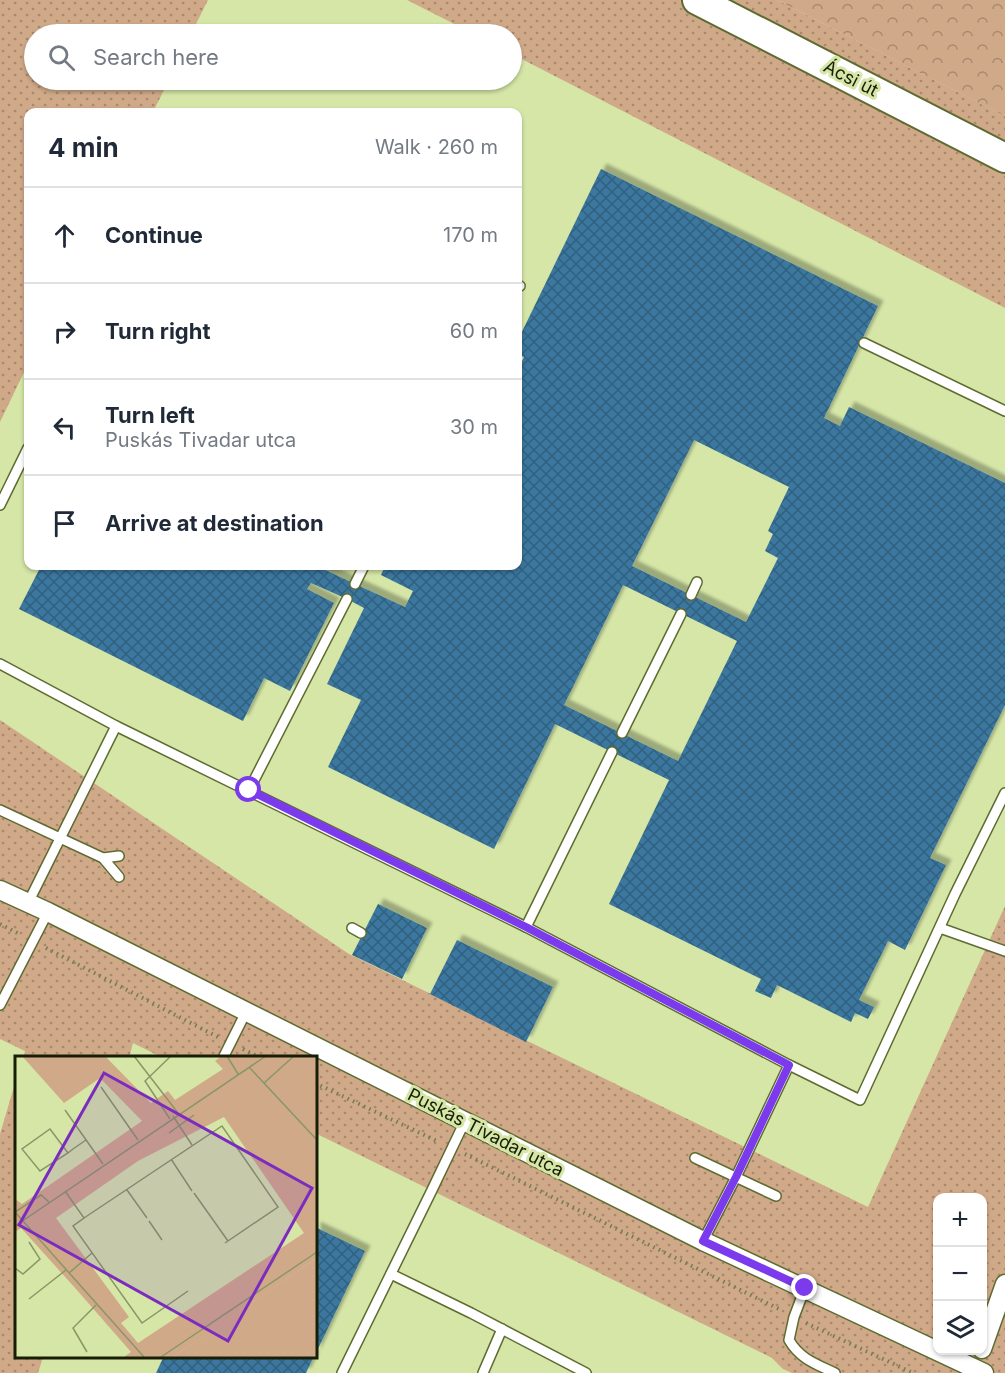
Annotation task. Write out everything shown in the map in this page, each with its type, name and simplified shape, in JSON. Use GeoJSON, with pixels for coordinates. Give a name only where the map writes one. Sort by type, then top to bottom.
{"type":"FeatureCollection","features":[{"type":"Feature","properties":{"kind":"main road","name":"Ácsi út"},"geometry":{"type":"LineString","coordinates":[[697,0],[1005,158]]}},
{"type":"Feature","properties":{"kind":"street","name":"Puskás Tivadar utca"},"geometry":{"type":"LineString","coordinates":[[0,890],[703,1241],[978,1371]]}},
{"type":"Feature","properties":{"kind":"street"},"geometry":{"type":"LineString","coordinates":[[987,1335],[1005,1284]]}},
{"type":"Feature","properties":{"kind":"street"},"geometry":{"type":"LineString","coordinates":[[978,1371],[981,1355]]}},
{"type":"Feature","properties":{"kind":"lane"},"geometry":{"type":"LineString","coordinates":[[864,343],[1005,411]]}},
{"type":"Feature","properties":{"kind":"lane"},"geometry":{"type":"LineString","coordinates":[[0,505],[24,456]]}},
{"type":"Feature","properties":{"kind":"lane"},"geometry":{"type":"LineString","coordinates":[[354,584],[362,570]]}},
{"type":"Feature","properties":{"kind":"lane"},"geometry":{"type":"LineString","coordinates":[[691,595],[697,582]]}},
{"type":"Feature","properties":{"kind":"lane"},"geometry":{"type":"LineString","coordinates":[[249,790],[347,599]]}},
{"type":"Feature","properties":{"kind":"lane"},"geometry":{"type":"LineString","coordinates":[[622,733],[681,614]]}},
{"type":"Feature","properties":{"kind":"lane"},"geometry":{"type":"LineString","coordinates":[[0,664],[116,726],[526,927],[860,1100],[1005,793]]}},
{"type":"Feature","properties":{"kind":"lane"},"geometry":{"type":"LineString","coordinates":[[28,903],[116,726]]}},
{"type":"Feature","properties":{"kind":"lane"},"geometry":{"type":"LineString","coordinates":[[526,927],[612,752]]}},
{"type":"Feature","properties":{"kind":"lane"},"geometry":{"type":"LineString","coordinates":[[0,810],[103,858],[119,877]]}},
{"type":"Feature","properties":{"kind":"lane"},"geometry":{"type":"LineString","coordinates":[[103,858],[119,856]]}},
{"type":"Feature","properties":{"kind":"lane"},"geometry":{"type":"LineString","coordinates":[[0,1005],[48,912]]}},
{"type":"Feature","properties":{"kind":"lane"},"geometry":{"type":"LineString","coordinates":[[940,928],[1005,951]]}},
{"type":"Feature","properties":{"kind":"lane"},"geometry":{"type":"LineString","coordinates":[[224,1056],[246,1012]]}},
{"type":"Feature","properties":{"kind":"lane"},"geometry":{"type":"LineString","coordinates":[[703,1241],[789,1065]]}},
{"type":"Feature","properties":{"kind":"lane"},"geometry":{"type":"LineString","coordinates":[[342,1373],[465,1121]]}},
{"type":"Feature","properties":{"kind":"lane"},"geometry":{"type":"LineString","coordinates":[[695,1158],[776,1196]]}},
{"type":"Feature","properties":{"kind":"lane"},"geometry":{"type":"LineString","coordinates":[[391,1274],[586,1373]]}},
{"type":"Feature","properties":{"kind":"lane"},"geometry":{"type":"LineString","coordinates":[[805,1288],[794,1317],[789,1340],[802,1357],[835,1373]]}},
{"type":"Feature","properties":{"kind":"lane"},"geometry":{"type":"LineString","coordinates":[[483,1373],[502,1329]]}},
{"type":"Feature","properties":{"kind":"path"},"geometry":{"type":"LineString","coordinates":[[0,924],[257,1056]]}},
{"type":"Feature","properties":{"kind":"path"},"geometry":{"type":"LineString","coordinates":[[316,1083],[913,1373]]}},
{"type":"Feature","properties":{"kind":"green space"},"geometry":{"type":"Polygon","coordinates":[[[0,0],[208,0],[196,24],[24,24],[24,90],[164,90],[155,108],[24,108],[24,372],[0,422],[0,0]]]}},
{"type":"Feature","properties":{"kind":"green space"},"geometry":{"type":"Polygon","coordinates":[[[407,0],[777,0],[1005,116],[1005,308],[522,59],[522,24],[454,24],[407,0]]]}},
{"type":"Feature","properties":{"kind":"green space"},"geometry":{"type":"Polygon","coordinates":[[[777,0],[1005,0],[1005,116],[987,107],[777,0]]]}},
{"type":"Feature","properties":{"kind":"green space"},"geometry":{"type":"Polygon","coordinates":[[[0,720],[349,954],[868,1207],[1005,906],[1005,1373],[792,1373],[783,1369],[772,1358],[316,1133],[316,1056],[159,1056],[133,1043],[130,1056],[24,1056],[25,1051],[0,1039],[0,720]]]}},
{"type":"Feature","properties":{"kind":"green space"},"geometry":{"type":"Polygon","coordinates":[[[15,1083],[15,1358],[43,1358],[38,1373],[0,1373],[0,1134],[15,1083]]]}},
{"type":"Feature","properties":{"kind":"building"},"geometry":{"type":"Polygon","coordinates":[[[601,169],[878,306],[824,418],[840,426],[849,407],[1005,483],[1005,705],[930,858],[946,865],[905,950],[888,941],[859,1000],[874,1007],[868,1019],[855,1013],[851,1022],[777,985],[771,998],[755,991],[761,979],[609,904],[669,780],[555,724],[494,849],[328,767],[361,700],[327,684],[364,608],[347,599],[311,583],[307,589],[334,603],[290,691],[264,678],[243,721],[19,609],[39,570],[325,570],[405,607],[413,591],[381,575],[383,570],[522,570],[522,361],[524,357],[522,356],[522,332],[601,169]],[[694,440],[632,566],[746,622],[778,558],[765,551],[773,534],[768,531],[789,487],[694,440]],[[623,585],[564,705],[678,761],[737,641],[623,585]]]}},
{"type":"Feature","properties":{"kind":"building"},"geometry":{"type":"Polygon","coordinates":[[[378,904],[427,928],[402,979],[352,955],[378,904]]]}},
{"type":"Feature","properties":{"kind":"building"},"geometry":{"type":"Polygon","coordinates":[[[457,940],[553,987],[526,1042],[430,994],[457,940]]]}},
{"type":"Feature","properties":{"kind":"building"},"geometry":{"type":"Polygon","coordinates":[[[316,1227],[365,1251],[316,1353],[316,1227]]]}},
{"type":"Feature","properties":{"kind":"building"},"geometry":{"type":"Polygon","coordinates":[[[163,1358],[313,1358],[306,1373],[156,1373],[163,1358]]]}},
{"type":"Feature","properties":{"kind":"route"},"geometry":{"type":"LineString","coordinates":[[249,790],[526,927],[789,1065],[703,1241],[805,1288]]}}]}
